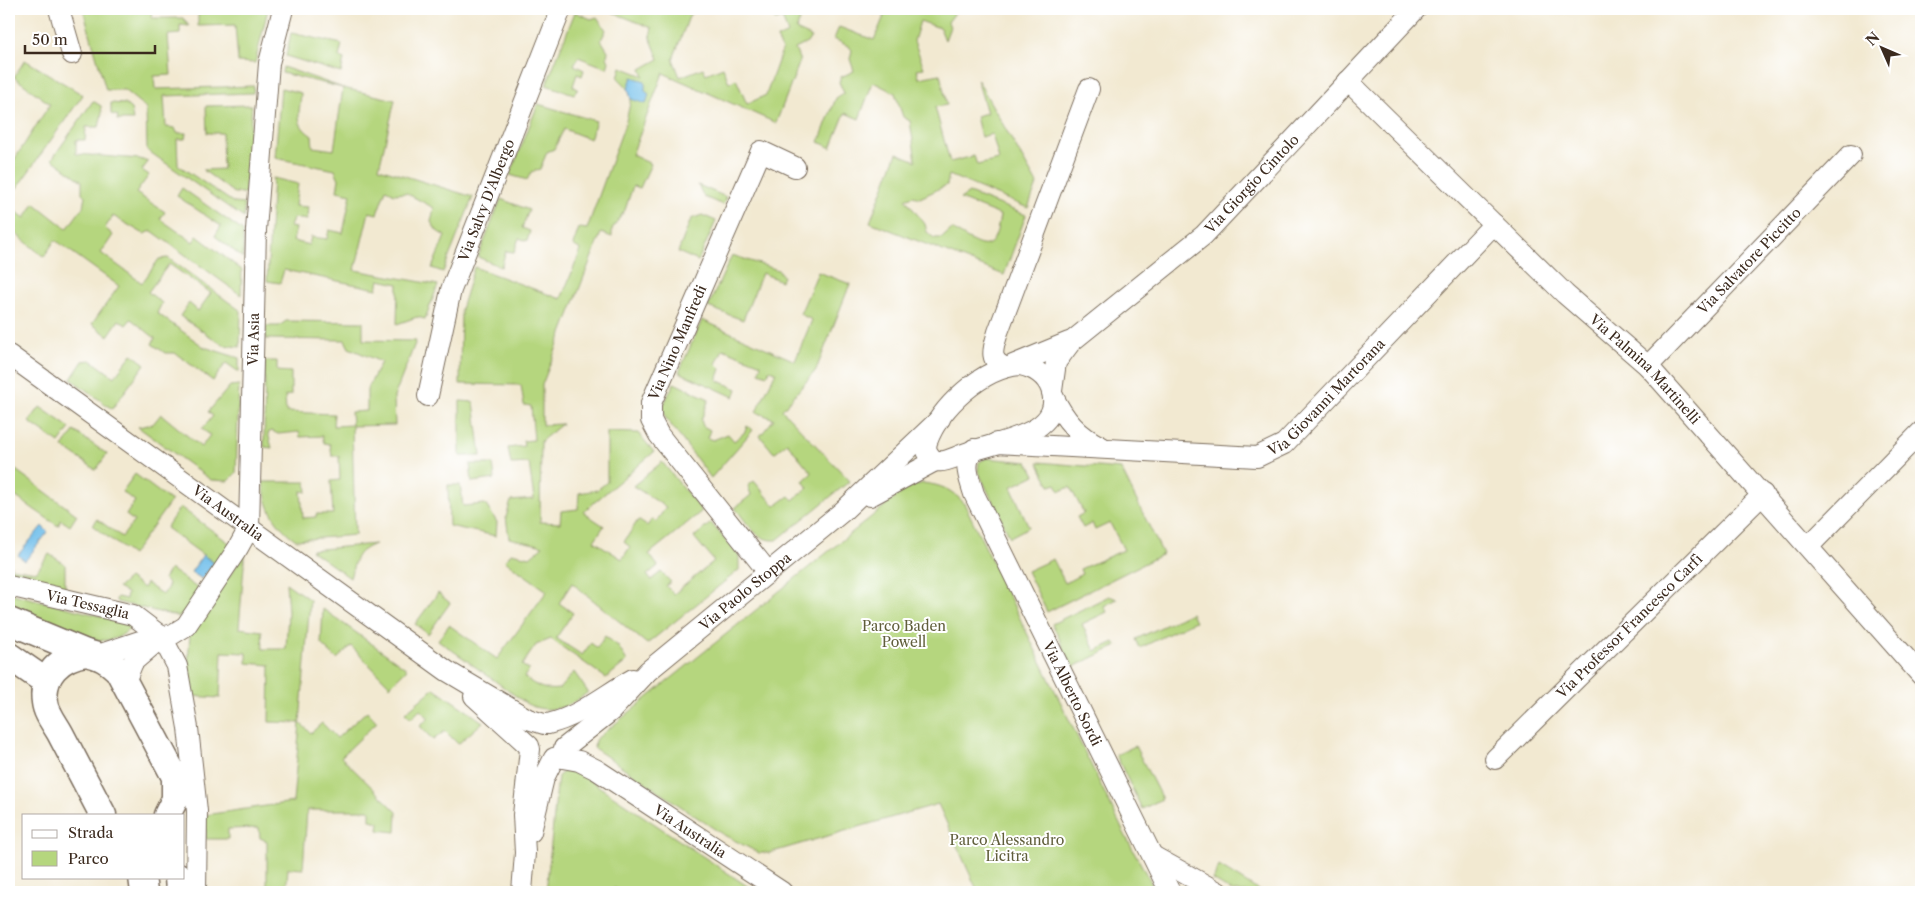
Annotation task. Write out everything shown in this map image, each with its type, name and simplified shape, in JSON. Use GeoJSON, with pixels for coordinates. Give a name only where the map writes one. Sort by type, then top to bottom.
{"type":"FeatureCollection","features":[{"type":"Feature","properties":{"kind":"main road"},"geometry":{"type":"LineString","coordinates":[[9,621],[109,661],[118,670],[175,776],[175,799],[168,814]]}},
{"type":"Feature","properties":{"kind":"main road"},"geometry":{"type":"LineString","coordinates":[[92,654],[73,655],[52,669],[46,681],[45,705],[102,814]]}},
{"type":"Feature","properties":{"kind":"main road"},"geometry":{"type":"LineString","coordinates":[[9,656],[46,681]]}},
{"type":"Feature","properties":{"kind":"main road"},"geometry":{"type":"LineString","coordinates":[[142,878],[144,892]]}},
{"type":"Feature","properties":{"kind":"main road"},"geometry":{"type":"LineString","coordinates":[[178,878],[179,892]]}},
{"type":"Feature","properties":{"kind":"street"},"geometry":{"type":"LineString","coordinates":[[59,9],[72,54]]}},
{"type":"Feature","properties":{"kind":"street","name":"Via Asia"},"geometry":{"type":"LineString","coordinates":[[162,637],[173,634],[186,626],[238,548],[249,528],[256,230],[269,63],[283,9]]}},
{"type":"Feature","properties":{"kind":"street","name":"Via Salvy D'Albergo"},"geometry":{"type":"LineString","coordinates":[[428,396],[451,290],[562,9]]}},
{"type":"Feature","properties":{"kind":"street","name":"Via Giorgio Cintolo"},"geometry":{"type":"LineString","coordinates":[[996,443],[1027,434],[1043,424],[1052,406],[1056,362],[1071,342],[1204,235],[1416,9]]}},
{"type":"Feature","properties":{"kind":"street","name":"Via Palmina Martinelli"},"geometry":{"type":"LineString","coordinates":[[1348,82],[1565,294],[1648,366],[1921,675]]}},
{"type":"Feature","properties":{"kind":"street"},"geometry":{"type":"LineString","coordinates":[[1088,89],[992,352],[995,360],[1008,366],[1030,367],[1038,372],[1045,378],[1067,421],[1080,434],[1108,450]]}},
{"type":"Feature","properties":{"kind":"street","name":"Via Nino Manfredi"},"geometry":{"type":"LineString","coordinates":[[768,572],[659,435],[651,420],[651,403],[761,151],[795,167]]}},
{"type":"Feature","properties":{"kind":"street","name":"Via Salvatore Piccitto"},"geometry":{"type":"LineString","coordinates":[[1648,366],[1851,155]]}},
{"type":"Feature","properties":{"kind":"street","name":"Via Giovanni Martorana"},"geometry":{"type":"LineString","coordinates":[[996,443],[1257,457],[1284,444],[1494,224]]}},
{"type":"Feature","properties":{"kind":"street"},"geometry":{"type":"LineString","coordinates":[[936,461],[929,456],[926,446],[945,413],[998,332]]}},
{"type":"Feature","properties":{"kind":"street","name":"Via Giorgio Cintolo"},"geometry":{"type":"LineString","coordinates":[[945,413],[969,388],[1008,366],[1071,342]]}},
{"type":"Feature","properties":{"kind":"street","name":"Via Australia"},"geometry":{"type":"LineString","coordinates":[[9,355],[447,671]]}},
{"type":"Feature","properties":{"kind":"street","name":"Via Paolo Stoppa"},"geometry":{"type":"LineString","coordinates":[[648,672],[842,512],[945,413]]}},
{"type":"Feature","properties":{"kind":"street"},"geometry":{"type":"LineString","coordinates":[[1809,546],[1921,432]]}},
{"type":"Feature","properties":{"kind":"street","name":"Via Paolo Stoppa"},"geometry":{"type":"LineString","coordinates":[[842,512],[936,461],[946,461],[974,449],[996,443]]}},
{"type":"Feature","properties":{"kind":"street","name":"Via Alberto Sordi"},"geometry":{"type":"LineString","coordinates":[[974,449],[966,461],[974,494],[1170,892]]}},
{"type":"Feature","properties":{"kind":"street","name":"Via Alberto Sordi"},"geometry":{"type":"LineString","coordinates":[[936,461],[954,474],[974,494]]}},
{"type":"Feature","properties":{"kind":"street","name":"Via Professor Francesco Carfì"},"geometry":{"type":"LineString","coordinates":[[1495,759],[1762,494]]}},
{"type":"Feature","properties":{"kind":"street","name":"Via Tessaglia"},"geometry":{"type":"LineString","coordinates":[[9,586],[133,615],[162,637]]}},
{"type":"Feature","properties":{"kind":"street"},"geometry":{"type":"LineString","coordinates":[[92,654],[162,637]]}},
{"type":"Feature","properties":{"kind":"street"},"geometry":{"type":"LineString","coordinates":[[125,682],[133,662],[162,637]]}},
{"type":"Feature","properties":{"kind":"street"},"geometry":{"type":"LineString","coordinates":[[162,637],[177,666],[188,728],[197,811],[196,892]]}},
{"type":"Feature","properties":{"kind":"street"},"geometry":{"type":"LineString","coordinates":[[447,671],[528,719],[555,726],[562,748],[544,778],[524,853]]}},
{"type":"Feature","properties":{"kind":"street"},"geometry":{"type":"LineString","coordinates":[[447,671],[540,758],[562,748],[611,710],[648,672]]}},
{"type":"Feature","properties":{"kind":"street"},"geometry":{"type":"LineString","coordinates":[[522,892],[523,815],[530,734],[534,729],[581,712],[610,692],[648,672]]}},
{"type":"Feature","properties":{"kind":"street","name":"Via Australia"},"geometry":{"type":"LineString","coordinates":[[562,748],[579,761],[597,770],[782,892]]}},
{"type":"Feature","properties":{"kind":"street"},"geometry":{"type":"LineString","coordinates":[[1153,856],[1218,892]]}},
{"type":"Feature","properties":{"kind":"green space"},"geometry":{"type":"Polygon","coordinates":[[[83,9],[152,9],[151,18],[183,18],[189,26],[180,25],[180,34],[168,35],[171,75],[154,76],[155,89],[254,86],[253,93],[164,96],[166,127],[175,128],[177,133],[186,133],[185,139],[177,139],[178,165],[234,203],[244,204],[244,218],[147,150],[146,108],[124,90],[106,90],[83,9]]]}},
{"type":"Feature","properties":{"kind":"green space"},"geometry":{"type":"Polygon","coordinates":[[[210,9],[268,9],[255,63],[238,62],[235,25],[198,26],[198,15],[210,9]]]}},
{"type":"Feature","properties":{"kind":"green space"},"geometry":{"type":"Polygon","coordinates":[[[604,9],[702,9],[690,14],[673,59],[680,77],[703,68],[706,74],[723,67],[729,83],[736,79],[747,104],[766,95],[782,50],[777,38],[788,33],[782,18],[776,20],[768,14],[803,12],[796,30],[811,37],[807,43],[795,49],[800,61],[776,123],[663,73],[632,155],[651,164],[640,188],[633,186],[625,210],[612,229],[612,237],[601,233],[542,385],[542,425],[562,424],[541,441],[540,522],[560,523],[561,511],[578,509],[579,493],[597,490],[607,482],[607,432],[638,433],[654,452],[583,512],[604,526],[594,541],[622,559],[630,547],[624,542],[638,520],[647,526],[652,519],[656,522],[666,507],[633,486],[662,462],[702,511],[649,554],[658,566],[647,575],[651,580],[661,572],[671,582],[666,586],[674,594],[714,561],[694,537],[711,523],[739,556],[739,570],[647,644],[572,583],[559,603],[573,613],[556,638],[582,655],[591,643],[597,648],[605,636],[618,646],[627,661],[606,678],[551,639],[536,645],[522,665],[529,670],[524,677],[540,687],[559,689],[574,672],[588,692],[567,705],[559,708],[544,709],[527,704],[438,640],[449,625],[497,659],[547,591],[505,561],[511,553],[530,557],[543,546],[509,538],[506,517],[511,501],[534,499],[529,463],[511,464],[508,448],[524,446],[523,441],[534,440],[531,406],[524,405],[521,385],[460,384],[461,309],[474,267],[561,299],[581,250],[573,245],[579,228],[587,229],[626,121],[631,99],[628,88],[618,78],[621,67],[644,76],[641,69],[659,59],[650,37],[652,28],[604,9]]]}},
{"type":"Feature","properties":{"kind":"green space"},"geometry":{"type":"Polygon","coordinates":[[[887,9],[942,9],[955,13],[948,22],[950,27],[945,40],[940,28],[920,21],[914,41],[924,68],[917,69],[919,78],[940,74],[947,105],[935,107],[950,162],[974,156],[977,165],[999,160],[992,134],[981,137],[976,116],[987,113],[977,79],[1037,184],[1028,208],[949,175],[947,185],[920,198],[913,196],[905,199],[925,224],[927,232],[934,238],[942,238],[952,229],[971,241],[985,245],[990,244],[994,238],[1000,215],[960,199],[969,193],[1026,215],[1004,275],[870,222],[897,153],[916,161],[910,121],[903,117],[895,93],[873,82],[859,119],[845,113],[831,148],[819,142],[836,98],[844,93],[839,82],[841,77],[854,71],[850,59],[852,50],[834,39],[839,27],[874,40],[887,9]]]}},
{"type":"Feature","properties":{"kind":"green space"},"geometry":{"type":"Polygon","coordinates":[[[575,12],[591,19],[597,17],[606,30],[601,40],[608,51],[607,57],[609,62],[607,68],[578,57],[574,65],[584,70],[582,76],[577,74],[573,86],[578,89],[574,94],[546,85],[575,12]]]}},
{"type":"Feature","properties":{"kind":"green space"},"geometry":{"type":"Polygon","coordinates":[[[291,33],[342,44],[339,57],[344,59],[341,73],[286,56],[291,33]]]}},
{"type":"Feature","properties":{"kind":"green space"},"geometry":{"type":"Polygon","coordinates":[[[25,60],[83,95],[9,199],[9,168],[50,104],[14,77],[25,60]]]}},
{"type":"Feature","properties":{"kind":"green space"},"geometry":{"type":"Polygon","coordinates":[[[283,67],[343,88],[282,73],[283,67]]]}},
{"type":"Feature","properties":{"kind":"green space"},"geometry":{"type":"Polygon","coordinates":[[[281,88],[301,93],[299,118],[302,127],[312,136],[313,147],[334,150],[343,88],[395,100],[379,168],[473,197],[443,272],[432,268],[445,236],[437,231],[431,222],[434,208],[406,193],[394,194],[386,189],[377,214],[369,212],[355,270],[438,285],[425,319],[417,317],[397,324],[398,284],[379,280],[377,289],[284,270],[280,283],[267,281],[273,178],[298,184],[295,206],[308,207],[307,220],[293,218],[290,227],[296,228],[293,241],[309,245],[311,237],[327,239],[329,230],[343,233],[351,194],[337,191],[339,179],[335,170],[275,158],[281,88]]]}},
{"type":"Feature","properties":{"kind":"green space"},"geometry":{"type":"Polygon","coordinates":[[[93,101],[101,106],[102,113],[99,127],[86,127],[85,140],[76,140],[76,154],[140,159],[148,162],[142,170],[149,175],[136,193],[165,212],[160,219],[193,242],[197,236],[242,270],[241,295],[152,231],[144,234],[113,216],[105,228],[113,235],[101,253],[142,283],[159,259],[168,258],[241,311],[240,347],[223,345],[180,316],[189,303],[198,311],[211,293],[169,264],[148,292],[162,303],[157,313],[204,347],[239,358],[239,372],[226,363],[213,381],[175,353],[165,353],[152,344],[155,338],[131,319],[126,325],[119,320],[108,336],[92,324],[119,286],[55,240],[44,257],[9,228],[9,207],[25,218],[34,203],[67,229],[83,207],[85,196],[82,193],[82,181],[52,159],[93,101]]]}},
{"type":"Feature","properties":{"kind":"green space"},"geometry":{"type":"Polygon","coordinates":[[[111,103],[125,104],[131,109],[133,120],[117,120],[118,116],[111,114],[111,103]]]}},
{"type":"Feature","properties":{"kind":"green space"},"geometry":{"type":"Polygon","coordinates":[[[538,104],[596,121],[590,139],[564,129],[554,149],[547,152],[540,169],[531,172],[527,180],[510,175],[538,104]]]}},
{"type":"Feature","properties":{"kind":"green space"},"geometry":{"type":"Polygon","coordinates":[[[252,105],[245,193],[234,193],[203,170],[223,169],[222,133],[207,133],[206,106],[252,105]]]}},
{"type":"Feature","properties":{"kind":"green space"},"geometry":{"type":"Polygon","coordinates":[[[698,185],[726,197],[723,205],[704,197],[698,185]]]}},
{"type":"Feature","properties":{"kind":"green space"},"geometry":{"type":"Polygon","coordinates":[[[182,188],[243,231],[243,258],[215,236],[221,226],[177,196],[182,188]]]}},
{"type":"Feature","properties":{"kind":"green space"},"geometry":{"type":"Polygon","coordinates":[[[501,199],[529,210],[522,228],[530,231],[527,241],[519,238],[514,252],[506,251],[501,267],[478,257],[501,199]]]}},
{"type":"Feature","properties":{"kind":"green space"},"geometry":{"type":"Polygon","coordinates":[[[702,215],[716,221],[698,261],[678,252],[691,219],[702,215]]]}},
{"type":"Feature","properties":{"kind":"green space"},"geometry":{"type":"Polygon","coordinates":[[[732,255],[778,270],[783,276],[781,281],[762,273],[743,320],[708,307],[732,255]]]}},
{"type":"Feature","properties":{"kind":"green space"},"geometry":{"type":"Polygon","coordinates":[[[818,272],[850,284],[816,370],[782,410],[850,481],[777,540],[770,540],[763,538],[753,530],[735,508],[751,495],[748,486],[754,481],[775,506],[789,496],[793,500],[808,488],[803,481],[812,473],[787,443],[774,453],[760,436],[774,419],[756,412],[776,372],[770,370],[767,375],[759,372],[761,364],[723,349],[716,364],[721,369],[717,380],[737,389],[734,397],[679,372],[702,320],[795,361],[812,320],[800,314],[818,272]]]}},
{"type":"Feature","properties":{"kind":"green space"},"geometry":{"type":"Polygon","coordinates":[[[286,321],[363,322],[363,340],[416,341],[394,397],[395,425],[352,426],[355,535],[296,540],[282,528],[269,508],[263,482],[306,482],[307,492],[301,491],[303,518],[316,517],[316,514],[333,514],[331,481],[340,480],[339,456],[332,456],[330,444],[324,443],[322,436],[300,437],[299,432],[278,434],[272,431],[268,433],[272,448],[264,447],[265,361],[277,361],[277,371],[291,372],[291,395],[285,396],[286,412],[334,414],[333,426],[352,425],[351,412],[367,411],[367,390],[381,362],[349,348],[345,340],[266,339],[266,326],[279,326],[286,321]]]}},
{"type":"Feature","properties":{"kind":"green space"},"geometry":{"type":"Polygon","coordinates":[[[132,354],[145,364],[112,409],[71,379],[83,361],[91,360],[114,377],[132,354]]]}},
{"type":"Feature","properties":{"kind":"green space"},"geometry":{"type":"Polygon","coordinates":[[[674,383],[709,399],[701,420],[703,426],[710,430],[707,438],[713,440],[728,434],[734,441],[745,432],[747,426],[753,430],[711,478],[665,417],[663,406],[674,383]]]}},
{"type":"Feature","properties":{"kind":"green space"},"geometry":{"type":"Polygon","coordinates":[[[239,385],[236,473],[228,481],[211,480],[138,427],[153,424],[161,414],[201,447],[210,435],[202,429],[213,416],[208,412],[230,386],[239,385]]]}},
{"type":"Feature","properties":{"kind":"green space"},"geometry":{"type":"Polygon","coordinates":[[[460,401],[474,402],[481,456],[460,456],[460,401]]]}},
{"type":"Feature","properties":{"kind":"green space"},"geometry":{"type":"Polygon","coordinates":[[[40,407],[70,428],[59,443],[29,422],[40,407]]]}},
{"type":"Feature","properties":{"kind":"green space"},"geometry":{"type":"Polygon","coordinates":[[[74,431],[107,454],[96,470],[63,447],[74,431]]]}},
{"type":"Feature","properties":{"kind":"green space"},"geometry":{"type":"Polygon","coordinates":[[[986,458],[1028,462],[1035,475],[1011,487],[1029,527],[1010,537],[978,471],[979,462],[986,458]]]}},
{"type":"Feature","properties":{"kind":"green space"},"geometry":{"type":"Polygon","coordinates":[[[1038,462],[1121,469],[1163,554],[1047,612],[1027,571],[1053,559],[1065,583],[1082,574],[1080,569],[1124,550],[1110,523],[1095,530],[1092,523],[1083,528],[1077,517],[1084,513],[1070,487],[1060,491],[1056,484],[1050,486],[1038,462]]]}},
{"type":"Feature","properties":{"kind":"green space"},"geometry":{"type":"Polygon","coordinates":[[[470,464],[493,464],[495,479],[472,482],[470,464]]]}},
{"type":"Feature","properties":{"kind":"green space"},"geometry":{"type":"Polygon","coordinates":[[[9,465],[77,515],[70,526],[61,520],[58,526],[9,492],[9,465]]]}},
{"type":"Feature","properties":{"kind":"green space"},"geometry":{"type":"Polygon","coordinates":[[[135,474],[171,501],[132,555],[93,526],[97,519],[122,537],[134,521],[126,515],[135,501],[122,492],[135,474]]]}},
{"type":"Feature","properties":{"kind":"green space"},"geometry":{"type":"Polygon","coordinates":[[[923,483],[945,488],[964,503],[1124,833],[1156,892],[978,892],[938,804],[769,853],[759,853],[722,834],[594,748],[595,740],[907,488],[923,483]]]}},
{"type":"Feature","properties":{"kind":"green space"},"geometry":{"type":"Polygon","coordinates":[[[448,485],[460,485],[463,506],[485,504],[497,522],[496,536],[449,526],[448,485]]]}},
{"type":"Feature","properties":{"kind":"green space"},"geometry":{"type":"Polygon","coordinates":[[[180,507],[232,545],[217,565],[166,528],[180,507]]]}},
{"type":"Feature","properties":{"kind":"green space"},"geometry":{"type":"Polygon","coordinates":[[[375,544],[357,556],[350,578],[311,550],[375,544]]]}},
{"type":"Feature","properties":{"kind":"green space"},"geometry":{"type":"Polygon","coordinates":[[[9,550],[11,568],[36,572],[49,554],[65,564],[65,591],[9,578],[9,550]]]}},
{"type":"Feature","properties":{"kind":"green space"},"geometry":{"type":"Polygon","coordinates":[[[245,553],[239,628],[262,631],[263,649],[286,649],[288,612],[286,583],[310,600],[300,723],[269,722],[270,665],[247,663],[247,653],[222,652],[220,698],[191,696],[187,675],[190,634],[245,553]]]}},
{"type":"Feature","properties":{"kind":"green space"},"geometry":{"type":"Polygon","coordinates":[[[170,569],[200,590],[180,617],[117,602],[117,597],[126,599],[127,593],[118,588],[129,578],[143,588],[146,583],[163,595],[169,585],[164,579],[170,569]]]}},
{"type":"Feature","properties":{"kind":"green space"},"geometry":{"type":"Polygon","coordinates":[[[9,593],[128,623],[129,628],[119,637],[105,640],[71,635],[9,610],[9,593]]]}},
{"type":"Feature","properties":{"kind":"green space"},"geometry":{"type":"Polygon","coordinates":[[[438,593],[450,603],[428,634],[415,624],[438,593]]]}},
{"type":"Feature","properties":{"kind":"green space"},"geometry":{"type":"Polygon","coordinates":[[[1109,596],[1117,599],[1104,606],[1107,612],[1082,624],[1095,651],[1114,642],[1117,646],[1073,667],[1052,624],[1109,596]]]}},
{"type":"Feature","properties":{"kind":"green space"},"geometry":{"type":"Polygon","coordinates":[[[323,609],[407,669],[390,686],[351,646],[337,659],[321,644],[323,609]]]}},
{"type":"Feature","properties":{"kind":"green space"},"geometry":{"type":"Polygon","coordinates":[[[1191,613],[1195,621],[1140,648],[1136,639],[1191,613]]]}},
{"type":"Feature","properties":{"kind":"green space"},"geometry":{"type":"Polygon","coordinates":[[[434,688],[483,722],[458,744],[445,731],[433,740],[420,726],[429,718],[420,710],[411,719],[405,713],[434,688]]]}},
{"type":"Feature","properties":{"kind":"green space"},"geometry":{"type":"Polygon","coordinates":[[[367,711],[377,722],[341,757],[397,812],[396,832],[378,830],[379,822],[370,820],[370,810],[307,810],[303,869],[288,868],[286,892],[267,892],[267,841],[260,838],[259,828],[228,829],[228,839],[206,839],[205,815],[293,802],[300,723],[311,733],[322,723],[337,738],[367,711]]]}},
{"type":"Feature","properties":{"kind":"green space"},"geometry":{"type":"Polygon","coordinates":[[[1135,746],[1162,799],[1142,809],[1116,755],[1135,746]]]}},
{"type":"Feature","properties":{"kind":"green space"},"geometry":{"type":"Polygon","coordinates":[[[565,771],[576,771],[756,892],[624,892],[614,888],[612,892],[546,892],[558,776],[565,771]]]}},
{"type":"Feature","properties":{"kind":"green space"},"geometry":{"type":"Polygon","coordinates":[[[1219,866],[1261,892],[1233,892],[1213,880],[1219,866]]]}},
{"type":"Feature","properties":{"kind":"water"},"geometry":{"type":"Polygon","coordinates":[[[632,77],[645,81],[645,91],[649,94],[646,104],[631,99],[628,88],[632,77]]]}},
{"type":"Feature","properties":{"kind":"water"},"geometry":{"type":"Polygon","coordinates":[[[42,526],[48,532],[25,561],[18,555],[42,526]]]}},
{"type":"Feature","properties":{"kind":"water"},"geometry":{"type":"Polygon","coordinates":[[[203,555],[214,563],[202,579],[191,572],[203,555]]]}},
{"type":"Feature","properties":{"kind":"park label","name":"Parco Baden Powell"},"geometry":{"type":"Point","coordinates":[904,634]}},
{"type":"Feature","properties":{"kind":"park label","name":"Parco Alessandro Licitra"},"geometry":{"type":"Point","coordinates":[1007,848]}}]}
